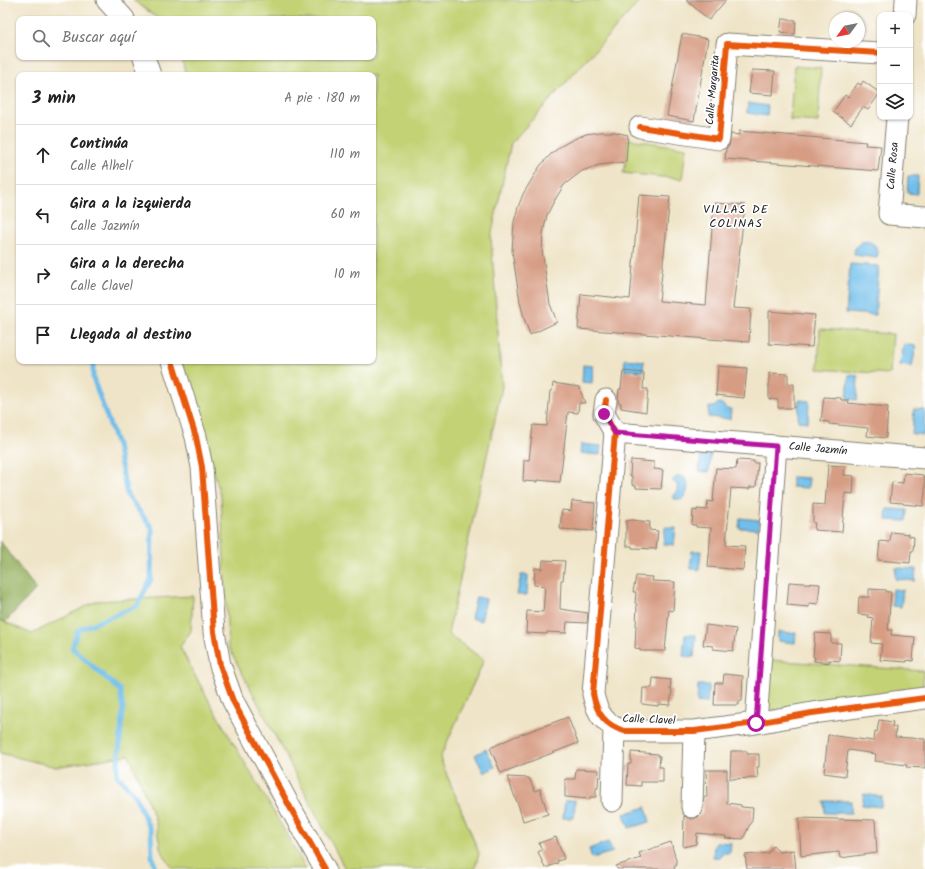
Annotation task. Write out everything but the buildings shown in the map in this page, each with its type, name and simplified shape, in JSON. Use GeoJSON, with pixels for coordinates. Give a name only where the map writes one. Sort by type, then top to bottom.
{"type":"FeatureCollection","features":[{"type":"Feature","properties":{"kind":"street"},"geometry":{"type":"LineString","coordinates":[[107,0],[121,16]]}},
{"type":"Feature","properties":{"kind":"street"},"geometry":{"type":"LineString","coordinates":[[905,12],[906,0]]}},
{"type":"Feature","properties":{"kind":"street","name":"Calle Margarita"},"geometry":{"type":"LineString","coordinates":[[640,127],[719,139],[727,44],[877,53]]}},
{"type":"Feature","properties":{"kind":"street"},"geometry":{"type":"LineString","coordinates":[[145,60],[149,72]]}},
{"type":"Feature","properties":{"kind":"street","name":"Calle Rosa"},"geometry":{"type":"LineString","coordinates":[[897,120],[889,214],[925,217]]}},
{"type":"Feature","properties":{"kind":"street"},"geometry":{"type":"LineString","coordinates":[[173,364],[196,436],[202,467],[214,632],[220,665],[233,701],[325,869]]}},
{"type":"Feature","properties":{"kind":"street"},"geometry":{"type":"LineString","coordinates":[[606,400],[604,414],[615,433]]}},
{"type":"Feature","properties":{"kind":"street","name":"Calle Jazmín"},"geometry":{"type":"LineString","coordinates":[[615,433],[925,458]]}},
{"type":"Feature","properties":{"kind":"street","name":"Calle Clavel"},"geometry":{"type":"LineString","coordinates":[[615,433],[593,694],[595,706],[603,718],[614,728],[624,731],[694,731],[925,698]]}},
{"type":"Feature","properties":{"kind":"street"},"geometry":{"type":"LineString","coordinates":[[756,723],[776,446]]}},
{"type":"Feature","properties":{"kind":"street","name":"Calle Clavel"},"geometry":{"type":"LineString","coordinates":[[612,801],[614,728]]}},
{"type":"Feature","properties":{"kind":"street"},"geometry":{"type":"LineString","coordinates":[[692,807],[694,731]]}},
{"type":"Feature","properties":{"kind":"green space"},"geometry":{"type":"Polygon","coordinates":[[[133,0],[641,0],[511,143],[491,237],[502,387],[448,634],[484,660],[440,758],[479,853],[475,869],[345,869],[228,646],[221,496],[182,364],[376,364],[376,72],[185,72],[182,60],[376,60],[376,16],[155,16],[133,0]]]}},
{"type":"Feature","properties":{"kind":"green space"},"geometry":{"type":"Polygon","coordinates":[[[794,66],[821,68],[818,122],[790,120],[794,66]]]}},
{"type":"Feature","properties":{"kind":"green space"},"geometry":{"type":"Polygon","coordinates":[[[628,139],[686,148],[682,179],[623,173],[626,162],[628,139]]]}},
{"type":"Feature","properties":{"kind":"green space"},"geometry":{"type":"Polygon","coordinates":[[[820,329],[893,334],[890,374],[818,369],[820,329]]]}},
{"type":"Feature","properties":{"kind":"green space"},"geometry":{"type":"Polygon","coordinates":[[[0,541],[36,589],[5,622],[0,620],[0,541]]]}},
{"type":"Feature","properties":{"kind":"green space"},"geometry":{"type":"Polygon","coordinates":[[[193,596],[191,631],[180,647],[210,703],[306,869],[173,869],[161,851],[155,819],[129,755],[56,767],[0,753],[0,620],[32,634],[96,601],[193,596]]]}},
{"type":"Feature","properties":{"kind":"green space"},"geometry":{"type":"Polygon","coordinates":[[[769,660],[923,671],[923,693],[770,713],[767,709],[769,660]]]}},
{"type":"Feature","properties":{"kind":"water"},"geometry":{"type":"Polygon","coordinates":[[[748,103],[768,106],[767,116],[747,113],[748,103]]]}},
{"type":"Feature","properties":{"kind":"water"},"geometry":{"type":"Polygon","coordinates":[[[908,176],[918,176],[917,194],[907,193],[908,176]]]}},
{"type":"Feature","properties":{"kind":"water"},"geometry":{"type":"Polygon","coordinates":[[[864,241],[873,244],[877,248],[877,258],[854,255],[856,246],[864,241]]]}},
{"type":"Feature","properties":{"kind":"water"},"geometry":{"type":"Polygon","coordinates":[[[850,264],[879,266],[875,315],[846,313],[850,264]]]}},
{"type":"Feature","properties":{"kind":"water"},"geometry":{"type":"Polygon","coordinates":[[[904,344],[916,346],[912,367],[900,365],[904,344]]]}},
{"type":"Feature","properties":{"kind":"water"},"geometry":{"type":"Polygon","coordinates":[[[625,359],[644,361],[643,371],[624,370],[625,359]]]}},
{"type":"Feature","properties":{"kind":"water"},"geometry":{"type":"Polygon","coordinates":[[[583,365],[593,366],[592,383],[582,382],[583,365]]]}},
{"type":"Feature","properties":{"kind":"water"},"geometry":{"type":"Polygon","coordinates":[[[849,375],[858,376],[857,400],[847,399],[849,375]]]}},
{"type":"Feature","properties":{"kind":"water"},"geometry":{"type":"Polygon","coordinates":[[[799,400],[809,401],[808,422],[798,421],[799,400]]]}},
{"type":"Feature","properties":{"kind":"water"},"geometry":{"type":"Polygon","coordinates":[[[718,403],[722,404],[727,409],[731,409],[730,419],[708,417],[709,407],[714,407],[718,403]]]}},
{"type":"Feature","properties":{"kind":"water"},"geometry":{"type":"Polygon","coordinates":[[[914,409],[925,410],[924,435],[912,434],[914,409]]]}},
{"type":"Feature","properties":{"kind":"water"},"geometry":{"type":"Polygon","coordinates":[[[581,444],[601,446],[600,455],[580,453],[581,444]]]}},
{"type":"Feature","properties":{"kind":"water"},"geometry":{"type":"Polygon","coordinates":[[[701,451],[711,452],[709,472],[699,471],[701,451]]]}},
{"type":"Feature","properties":{"kind":"water"},"geometry":{"type":"Polygon","coordinates":[[[679,476],[685,478],[688,487],[685,496],[681,500],[672,497],[676,492],[677,485],[672,481],[679,476]]]}},
{"type":"Feature","properties":{"kind":"water"},"geometry":{"type":"Polygon","coordinates":[[[792,477],[809,478],[808,488],[792,487],[792,477]]]}},
{"type":"Feature","properties":{"kind":"water"},"geometry":{"type":"Polygon","coordinates":[[[887,509],[907,510],[906,521],[886,520],[887,509]]]}},
{"type":"Feature","properties":{"kind":"water"},"geometry":{"type":"Polygon","coordinates":[[[740,518],[759,520],[759,529],[739,528],[740,518]]]}},
{"type":"Feature","properties":{"kind":"water"},"geometry":{"type":"Polygon","coordinates":[[[665,527],[676,528],[674,545],[663,544],[665,527]]]}},
{"type":"Feature","properties":{"kind":"water"},"geometry":{"type":"Polygon","coordinates":[[[692,551],[701,551],[699,570],[690,569],[692,551]]]}},
{"type":"Feature","properties":{"kind":"water"},"geometry":{"type":"Polygon","coordinates":[[[896,568],[916,569],[915,581],[895,579],[896,568]]]}},
{"type":"Feature","properties":{"kind":"water"},"geometry":{"type":"Polygon","coordinates":[[[521,575],[528,575],[527,595],[517,595],[521,575]]]}},
{"type":"Feature","properties":{"kind":"water"},"geometry":{"type":"Polygon","coordinates":[[[893,589],[903,590],[901,607],[892,606],[893,589]]]}},
{"type":"Feature","properties":{"kind":"water"},"geometry":{"type":"Polygon","coordinates":[[[476,597],[486,599],[481,621],[471,618],[476,597]]]}},
{"type":"Feature","properties":{"kind":"water"},"geometry":{"type":"Polygon","coordinates":[[[778,632],[796,633],[795,643],[778,641],[778,632]]]}},
{"type":"Feature","properties":{"kind":"water"},"geometry":{"type":"Polygon","coordinates":[[[685,635],[696,635],[694,657],[683,656],[685,635]]]}},
{"type":"Feature","properties":{"kind":"water"},"geometry":{"type":"Polygon","coordinates":[[[698,685],[709,685],[707,703],[697,702],[698,685]]]}},
{"type":"Feature","properties":{"kind":"water"},"geometry":{"type":"Polygon","coordinates":[[[486,749],[495,767],[484,773],[475,755],[486,749]]]}},
{"type":"Feature","properties":{"kind":"water"},"geometry":{"type":"Polygon","coordinates":[[[864,794],[882,797],[881,807],[862,805],[864,794]]]}},
{"type":"Feature","properties":{"kind":"water"},"geometry":{"type":"Polygon","coordinates":[[[575,800],[574,818],[563,818],[565,801],[575,800]]]}},
{"type":"Feature","properties":{"kind":"water"},"geometry":{"type":"Polygon","coordinates":[[[824,801],[851,801],[851,813],[825,813],[824,801]]]}},
{"type":"Feature","properties":{"kind":"water"},"geometry":{"type":"Polygon","coordinates":[[[646,807],[650,822],[629,828],[624,814],[646,807]]]}},
{"type":"Feature","properties":{"kind":"water"},"geometry":{"type":"Polygon","coordinates":[[[608,842],[613,852],[592,858],[589,849],[608,842]]]}},
{"type":"Feature","properties":{"kind":"water"},"geometry":{"type":"Polygon","coordinates":[[[717,842],[731,843],[730,853],[723,853],[720,857],[713,857],[714,846],[717,842]]]}},
{"type":"Feature","properties":{"kind":"waterway"},"geometry":{"type":"LineString","coordinates":[[93,364],[93,378],[117,445],[127,495],[152,528],[151,579],[137,606],[78,630],[72,648],[120,690],[123,709],[117,775],[135,795],[151,832],[152,856],[156,869]]}},
{"type":"Feature","properties":{"kind":"cycle path"},"geometry":{"type":"LineString","coordinates":[[640,127],[719,139],[727,44],[877,53]]}},
{"type":"Feature","properties":{"kind":"cycle path"},"geometry":{"type":"LineString","coordinates":[[173,364],[196,437],[202,467],[214,632],[220,665],[233,701],[325,869]]}},
{"type":"Feature","properties":{"kind":"cycle path"},"geometry":{"type":"LineString","coordinates":[[606,400],[604,414],[615,433],[593,694],[597,707],[607,722],[617,729],[624,731],[694,731],[925,698]]}},
{"type":"Feature","properties":{"kind":"district","name":"VILLAS DE COLINAS"},"geometry":{"type":"Point","coordinates":[736,216]}},
{"type":"Feature","properties":{"kind":"route"},"geometry":{"type":"LineString","coordinates":[[604,414],[615,433],[776,446],[756,723]]}}]}
